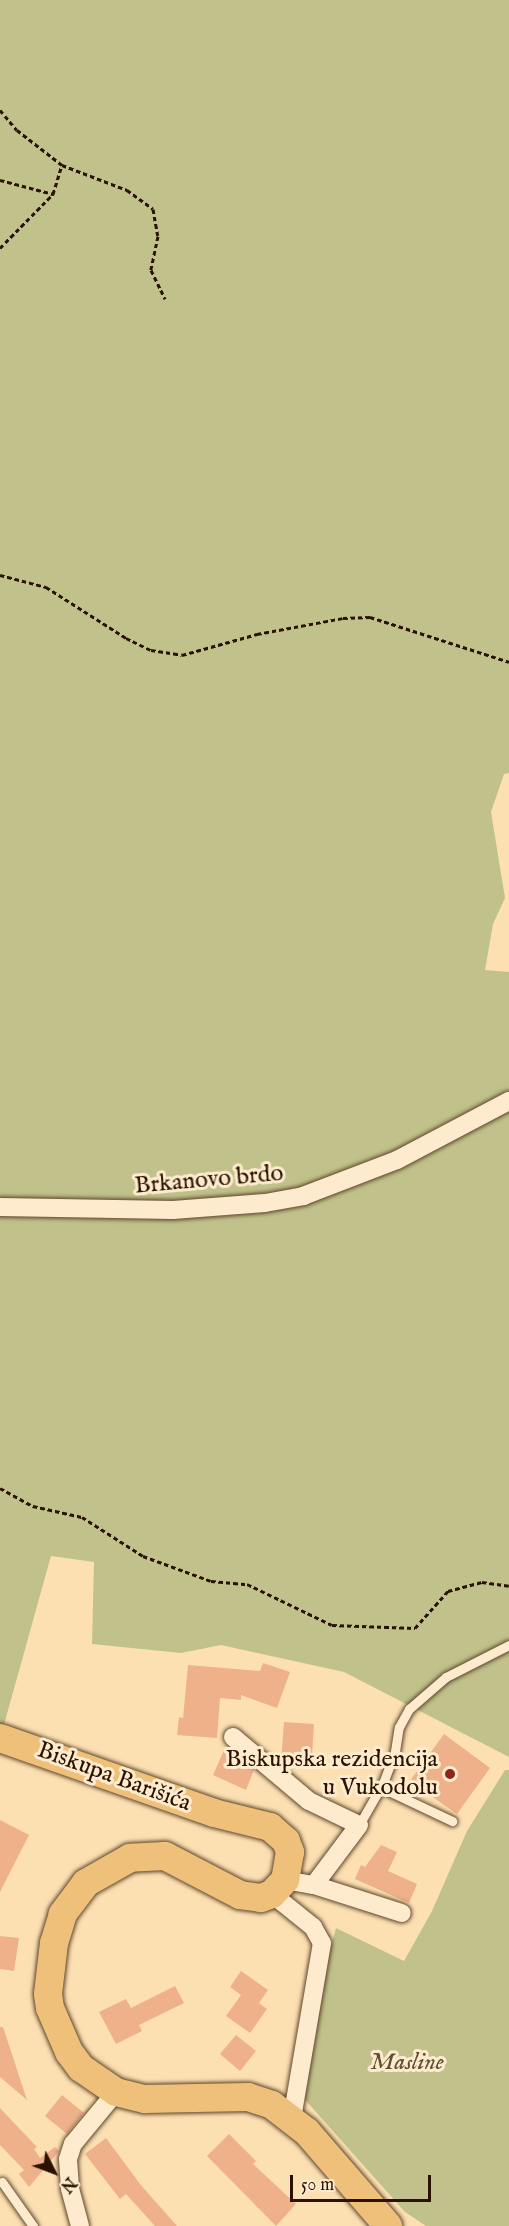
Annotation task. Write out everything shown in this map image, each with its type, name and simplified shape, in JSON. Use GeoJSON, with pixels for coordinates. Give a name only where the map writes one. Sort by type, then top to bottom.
{"type":"FeatureCollection","features":[{"type":"Feature","properties":{"kind":"main road","name":"Biskupa Barišića"},"geometry":{"type":"LineString","coordinates":[[0,1738],[205,1810],[270,1827],[285,1841],[290,1852],[278,1887]]}},
{"type":"Feature","properties":{"kind":"main road"},"geometry":{"type":"LineString","coordinates":[[278,1887],[261,1898],[240,1895],[179,1860],[150,1856],[114,1865],[86,1883],[63,1914],[54,1943],[48,1982],[50,2008],[69,2052],[81,2068],[116,2092],[145,2099],[248,2097],[272,2104],[292,2118],[388,2226]]}},
{"type":"Feature","properties":{"kind":"street","name":"Brkanovo brdo"},"geometry":{"type":"LineString","coordinates":[[0,1207],[173,1210],[265,1203],[303,1196],[397,1160],[509,1101]]}},
{"type":"Feature","properties":{"kind":"street"},"geometry":{"type":"LineString","coordinates":[[232,1737],[309,1801],[359,1825],[314,1885]]}},
{"type":"Feature","properties":{"kind":"street"},"geometry":{"type":"LineString","coordinates":[[278,1887],[314,1885],[402,1912]]}},
{"type":"Feature","properties":{"kind":"street"},"geometry":{"type":"LineString","coordinates":[[278,1887],[313,1927],[322,1943],[292,2118]]}},
{"type":"Feature","properties":{"kind":"street"},"geometry":{"type":"LineString","coordinates":[[80,2226],[68,2179],[68,2159],[73,2144],[116,2092]]}},
{"type":"Feature","properties":{"kind":"lane"},"geometry":{"type":"LineString","coordinates":[[359,1825],[380,1788],[409,1709],[446,1677],[509,1645]]}},
{"type":"Feature","properties":{"kind":"lane"},"geometry":{"type":"LineString","coordinates":[[380,1788],[452,1821]]}},
{"type":"Feature","properties":{"kind":"lane"},"geometry":{"type":"LineString","coordinates":[[2,2182],[33,2226]]}},
{"type":"Feature","properties":{"kind":"path"},"geometry":{"type":"LineString","coordinates":[[0,110],[16,130],[62,165],[127,190],[153,209],[158,236],[151,270],[165,299]]}},
{"type":"Feature","properties":{"kind":"path"},"geometry":{"type":"LineString","coordinates":[[0,248],[53,194],[62,165]]}},
{"type":"Feature","properties":{"kind":"path"},"geometry":{"type":"LineString","coordinates":[[0,180],[53,194]]}},
{"type":"Feature","properties":{"kind":"path"},"geometry":{"type":"LineString","coordinates":[[0,575],[46,587],[126,638],[152,650],[182,655],[257,634],[343,618],[370,617],[509,662]]}},
{"type":"Feature","properties":{"kind":"path"},"geometry":{"type":"LineString","coordinates":[[0,1488],[33,1506],[82,1517],[143,1556],[211,1581],[247,1584],[332,1624],[415,1629],[448,1591],[482,1582],[509,1586]]}},
{"type":"Feature","properties":{"kind":"green space"},"geometry":{"type":"Polygon","coordinates":[[[0,0],[509,0],[509,773],[504,774],[491,812],[505,898],[493,924],[485,970],[509,972],[509,1757],[344,1672],[221,1645],[181,1653],[92,1644],[94,1562],[51,1556],[0,1739],[0,0]]]}},
{"type":"Feature","properties":{"kind":"green space","name":"Masline"},"geometry":{"type":"Polygon","coordinates":[[[505,1770],[509,1770],[509,2226],[426,2226],[405,2212],[300,2094],[310,2021],[336,1928],[404,1961],[432,1911],[467,1831],[505,1770]]]}},
{"type":"Feature","properties":{"kind":"building"},"geometry":{"type":"Polygon","coordinates":[[[263,1663],[290,1672],[277,1708],[241,1695],[241,1700],[220,1698],[217,1738],[177,1735],[179,1717],[183,1718],[188,1665],[260,1671],[263,1663]]]}},
{"type":"Feature","properties":{"kind":"building"},"geometry":{"type":"Polygon","coordinates":[[[284,1722],[314,1724],[312,1756],[304,1755],[303,1766],[281,1762],[284,1722]]]}},
{"type":"Feature","properties":{"kind":"building","name":"Biskupska rezidencija u Vukodolu"},"geometry":{"type":"Polygon","coordinates":[[[444,1734],[490,1768],[457,1814],[410,1781],[444,1734]]]}},
{"type":"Feature","properties":{"kind":"building"},"geometry":{"type":"Polygon","coordinates":[[[225,1748],[254,1770],[246,1790],[213,1775],[225,1748]]]}},
{"type":"Feature","properties":{"kind":"building"},"geometry":{"type":"Polygon","coordinates":[[[0,1820],[29,1835],[0,1892],[0,1820]]]}},
{"type":"Feature","properties":{"kind":"building"},"geometry":{"type":"Polygon","coordinates":[[[381,1845],[397,1852],[388,1871],[417,1884],[409,1903],[355,1879],[361,1865],[365,1867],[381,1845]]]}},
{"type":"Feature","properties":{"kind":"building"},"geometry":{"type":"Polygon","coordinates":[[[0,1936],[19,1938],[14,1971],[0,1969],[0,1936]]]}},
{"type":"Feature","properties":{"kind":"building"},"geometry":{"type":"Polygon","coordinates":[[[241,1971],[268,1990],[259,2003],[267,2009],[250,2033],[226,2016],[241,1995],[230,1987],[241,1971]]]}},
{"type":"Feature","properties":{"kind":"building"},"geometry":{"type":"Polygon","coordinates":[[[175,1986],[184,2003],[139,2025],[142,2031],[116,2044],[99,2012],[126,1999],[131,2008],[175,1986]]]}},
{"type":"Feature","properties":{"kind":"building"},"geometry":{"type":"Polygon","coordinates":[[[0,2027],[3,2027],[27,2100],[0,2077],[0,2027]]]}},
{"type":"Feature","properties":{"kind":"building"},"geometry":{"type":"Polygon","coordinates":[[[236,2035],[256,2051],[240,2071],[220,2054],[236,2035]]]}},
{"type":"Feature","properties":{"kind":"building"},"geometry":{"type":"Polygon","coordinates":[[[62,2095],[84,2113],[67,2134],[45,2116],[62,2095]]]}},
{"type":"Feature","properties":{"kind":"building"},"geometry":{"type":"Polygon","coordinates":[[[0,2108],[37,2147],[34,2149],[40,2158],[55,2147],[59,2151],[29,2187],[19,2174],[24,2170],[0,2145],[0,2108]]]}},
{"type":"Feature","properties":{"kind":"building"},"geometry":{"type":"Polygon","coordinates":[[[229,2134],[256,2161],[253,2164],[296,2204],[276,2226],[207,2156],[229,2134]]]}},
{"type":"Feature","properties":{"kind":"building"},"geometry":{"type":"Polygon","coordinates":[[[106,2138],[140,2184],[177,2226],[155,2226],[126,2194],[120,2199],[85,2154],[106,2138]]]}},
{"type":"Feature","properties":{"kind":"place","name":"Biskupska rezidencija u Vukodolu"},"geometry":{"type":"Point","coordinates":[450,1774]}}]}
